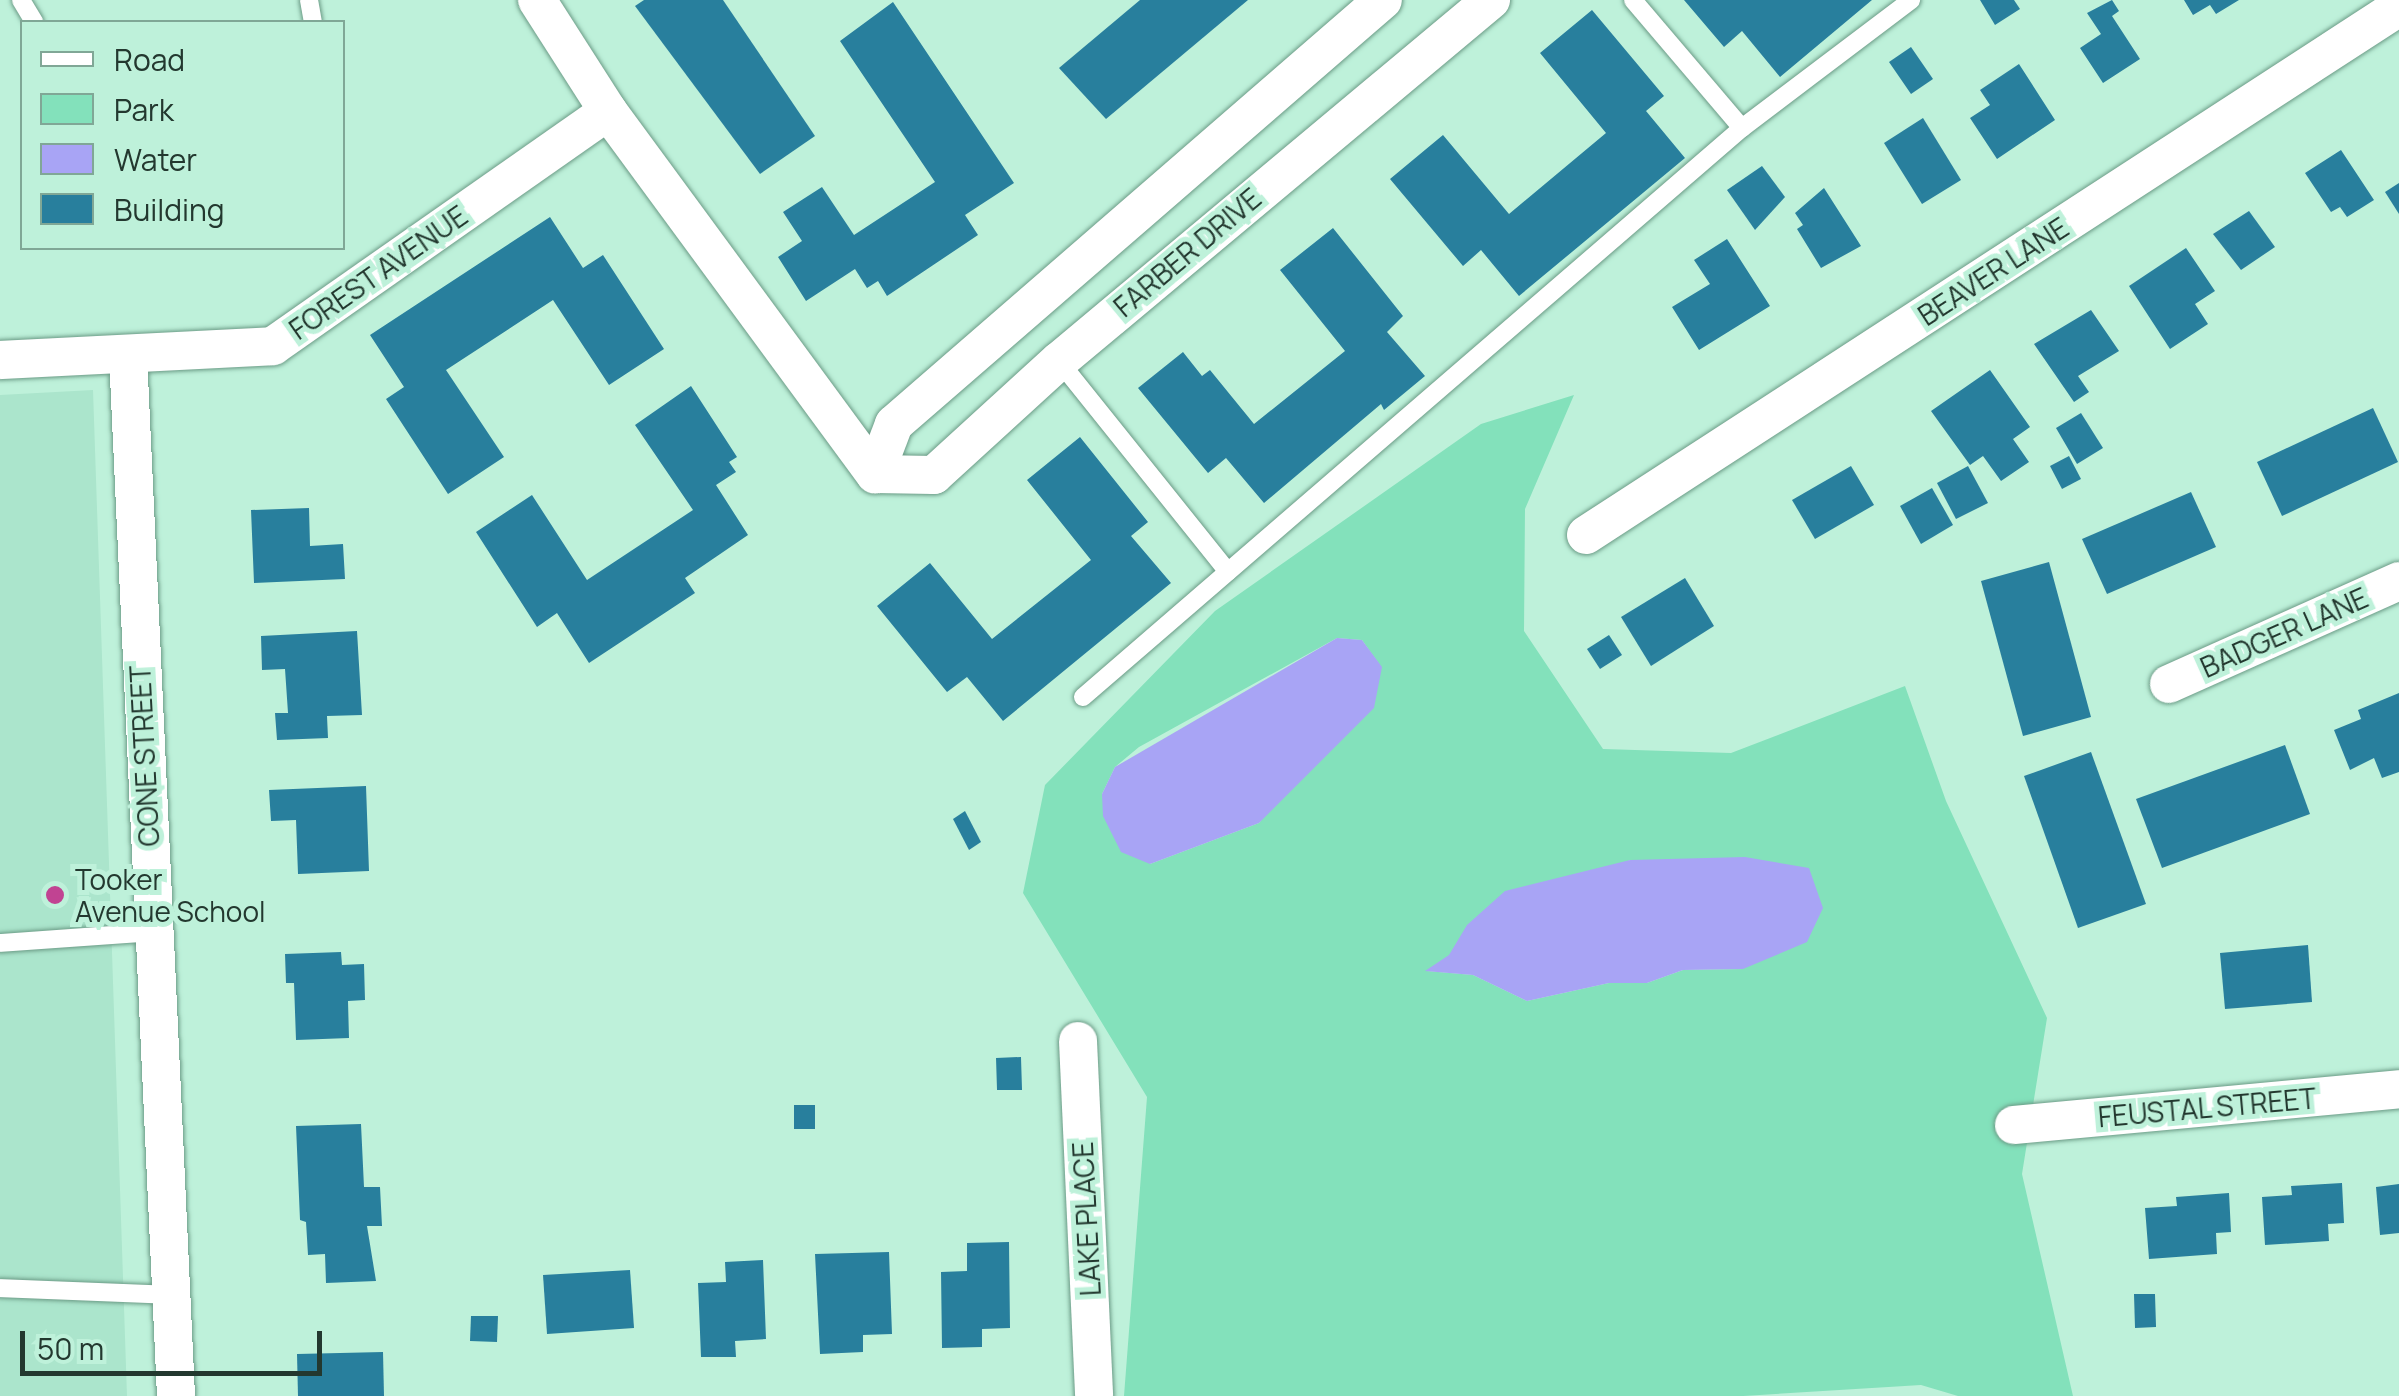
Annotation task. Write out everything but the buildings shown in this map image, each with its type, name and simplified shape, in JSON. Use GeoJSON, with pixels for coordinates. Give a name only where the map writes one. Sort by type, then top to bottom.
{"type":"FeatureCollection","features":[{"type":"Feature","properties":{"kind":"street"},"geometry":{"type":"LineString","coordinates":[[536,0],[608,110],[875,474]]}},
{"type":"Feature","properties":{"kind":"street"},"geometry":{"type":"LineString","coordinates":[[875,474],[894,424],[1384,0]]}},
{"type":"Feature","properties":{"kind":"street","name":"FARBER DRIVE"},"geometry":{"type":"LineString","coordinates":[[875,474],[934,474],[1059,361],[1491,0]]}},
{"type":"Feature","properties":{"kind":"street","name":"BEAVER LANE"},"geometry":{"type":"LineString","coordinates":[[1586,535],[2399,7]]}},
{"type":"Feature","properties":{"kind":"street","name":"FOREST AVENUE"},"geometry":{"type":"LineString","coordinates":[[0,360],[273,346],[608,110]]}},
{"type":"Feature","properties":{"kind":"street","name":"CONE STREET"},"geometry":{"type":"LineString","coordinates":[[128,355],[176,1396]]}},
{"type":"Feature","properties":{"kind":"street","name":"BADGER LANE"},"geometry":{"type":"LineString","coordinates":[[2169,684],[2399,581]]}},
{"type":"Feature","properties":{"kind":"street","name":"LAKE PLACE"},"geometry":{"type":"LineString","coordinates":[[1078,1042],[1094,1396]]}},
{"type":"Feature","properties":{"kind":"street","name":"FEUSTAL STREET"},"geometry":{"type":"LineString","coordinates":[[2014,1125],[2399,1090]]}},
{"type":"Feature","properties":{"kind":"lane"},"geometry":{"type":"LineString","coordinates":[[1633,0],[1742,128]]}},
{"type":"Feature","properties":{"kind":"lane"},"geometry":{"type":"LineString","coordinates":[[1084,697],[1742,128],[1911,0]]}},
{"type":"Feature","properties":{"kind":"lane"},"geometry":{"type":"LineString","coordinates":[[1059,361],[1228,572]]}},
{"type":"Feature","properties":{"kind":"lane"},"geometry":{"type":"LineString","coordinates":[[0,944],[153,932]]}},
{"type":"Feature","properties":{"kind":"lane"},"geometry":{"type":"LineString","coordinates":[[0,1288],[171,1295]]}},
{"type":"Feature","properties":{"kind":"shaded area","name":"Tooker Avenue School"},"geometry":{"type":"Polygon","coordinates":[[[93,390],[127,1396],[0,1396],[0,395],[93,390]]]}},
{"type":"Feature","properties":{"kind":"green space"},"geometry":{"type":"Polygon","coordinates":[[[1574,395],[1525,509],[1524,631],[1603,749],[1731,753],[1905,686],[1946,801],[2047,1018],[2022,1174],[2073,1396],[1958,1396],[1921,1385],[1743,1396],[1124,1396],[1147,1097],[1023,893],[1045,785],[1215,611],[1481,424],[1574,395]],[[1337,638],[1139,747],[1115,767],[1102,794],[1150,864],[1259,823],[1381,667],[1362,640],[1337,638]],[[1630,860],[1427,971],[1473,975],[1527,1001],[1609,983],[1647,983],[1683,970],[1743,969],[1677,862],[1630,860]]]}},
{"type":"Feature","properties":{"kind":"water"},"geometry":{"type":"Polygon","coordinates":[[[1337,638],[1362,640],[1382,667],[1374,708],[1259,823],[1150,864],[1121,852],[1103,816],[1102,794],[1115,767],[1337,638]]]}},
{"type":"Feature","properties":{"kind":"water"},"geometry":{"type":"Polygon","coordinates":[[[1745,857],[1809,868],[1823,908],[1807,942],[1743,969],[1683,970],[1647,983],[1609,983],[1527,1001],[1473,975],[1425,971],[1449,955],[1467,925],[1505,891],[1630,860],[1745,857]]]}},
{"type":"Feature","properties":{"kind":"place","name":"Tooker Avenue School"},"geometry":{"type":"Point","coordinates":[55,895]}}]}
